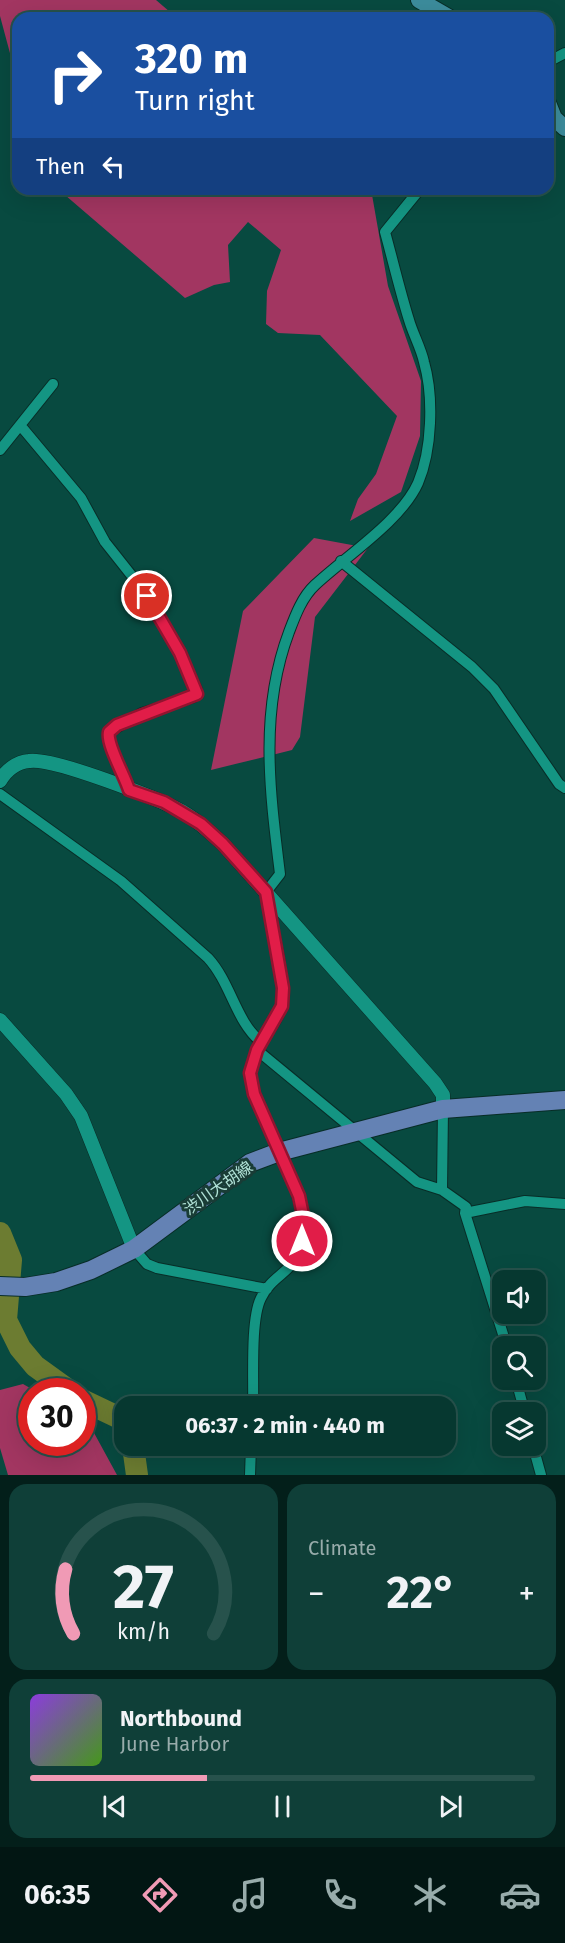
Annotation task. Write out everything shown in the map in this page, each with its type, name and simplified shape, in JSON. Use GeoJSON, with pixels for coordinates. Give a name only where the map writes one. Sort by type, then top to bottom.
{"type":"FeatureCollection","features":[{"type":"Feature","properties":{"kind":"main road"},"geometry":{"type":"LineString","coordinates":[[419,0],[440,12]]}},
{"type":"Feature","properties":{"kind":"main road","name":"渋川大胡線"},"geometry":{"type":"LineString","coordinates":[[0,1286],[25,1287],[56,1282],[92,1270],[134,1249],[250,1163],[279,1152],[443,1109],[565,1100]]}},
{"type":"Feature","properties":{"kind":"street"},"geometry":{"type":"LineString","coordinates":[[253,1396],[256,1321],[260,1300],[267,1289],[299,1258],[304,1220],[299,1196],[254,1094],[250,1073],[259,1046],[282,1006],[283,988],[266,892],[280,874],[268,774],[272,698],[282,650],[296,613],[312,587],[398,511],[417,484],[425,455],[428,388],[424,362],[409,322],[385,232],[415,195]]}},
{"type":"Feature","properties":{"kind":"street"},"geometry":{"type":"LineString","coordinates":[[0,450],[53,384]]}},
{"type":"Feature","properties":{"kind":"street"},"geometry":{"type":"LineString","coordinates":[[20,425],[81,498],[105,542],[147,596],[180,653],[197,690],[194,697],[142,713],[109,732],[108,739],[129,790]]}},
{"type":"Feature","properties":{"kind":"street"},"geometry":{"type":"LineString","coordinates":[[341,561],[472,667],[494,689],[559,784],[565,788]]}},
{"type":"Feature","properties":{"kind":"street"},"geometry":{"type":"LineString","coordinates":[[0,781],[13,766],[28,761],[54,762],[164,802],[201,824],[223,844],[435,1083],[443,1095],[442,1190]]}},
{"type":"Feature","properties":{"kind":"street"},"geometry":{"type":"LineString","coordinates":[[0,794],[121,881],[208,958],[221,972],[249,1033],[259,1046],[354,1131],[417,1182],[442,1190],[466,1207],[465,1213],[504,1336]]}},
{"type":"Feature","properties":{"kind":"street"},"geometry":{"type":"LineString","coordinates":[[0,1020],[66,1094],[81,1116],[134,1249],[147,1264],[156,1268],[267,1289]]}},
{"type":"Feature","properties":{"kind":"street"},"geometry":{"type":"LineString","coordinates":[[465,1213],[525,1201],[565,1204]]}},
{"type":"Feature","properties":{"kind":"street"},"geometry":{"type":"LineString","coordinates":[[250,1475],[251,1456]]}},
{"type":"Feature","properties":{"kind":"street"},"geometry":{"type":"LineString","coordinates":[[536,1456],[541,1475]]}},
{"type":"Feature","properties":{"kind":"shaded area"},"geometry":{"type":"Polygon","coordinates":[[[0,0],[156,0],[170,12],[12,12],[12,61],[0,16],[0,0]]]}},
{"type":"Feature","properties":{"kind":"shaded area"},"geometry":{"type":"Polygon","coordinates":[[[65,195],[372,195],[388,286],[421,381],[420,436],[401,492],[350,521],[358,499],[376,474],[397,416],[320,335],[278,333],[266,324],[267,291],[281,250],[248,222],[228,245],[230,282],[214,285],[185,298],[65,195]]]}},
{"type":"Feature","properties":{"kind":"shaded area"},"geometry":{"type":"Polygon","coordinates":[[[314,538],[368,548],[315,617],[300,737],[292,750],[211,770],[243,611],[314,538]]]}},
{"type":"Feature","properties":{"kind":"shaded area"},"geometry":{"type":"Polygon","coordinates":[[[18,1385],[18,1456],[96,1456],[96,1436],[117,1475],[8,1475],[0,1448],[0,1390],[18,1385]]]}},
{"type":"Feature","properties":{"kind":"waterway"},"geometry":{"type":"LineString","coordinates":[[0,1233],[11,1260],[6,1320],[20,1348],[35,1366],[52,1378]]}},
{"type":"Feature","properties":{"kind":"waterway"},"geometry":{"type":"LineString","coordinates":[[96,1407],[114,1415]]}},
{"type":"Feature","properties":{"kind":"waterway"},"geometry":{"type":"LineString","coordinates":[[134,1456],[137,1475]]}},
{"type":"Feature","properties":{"kind":"route"},"geometry":{"type":"LineString","coordinates":[[147,596],[180,653],[197,694],[194,697],[142,713],[117,725],[107,736],[129,790],[164,802],[201,824],[223,844],[266,892],[283,988],[282,1006],[257,1050],[250,1073],[254,1094],[299,1196],[304,1220],[302,1241]]}}]}
